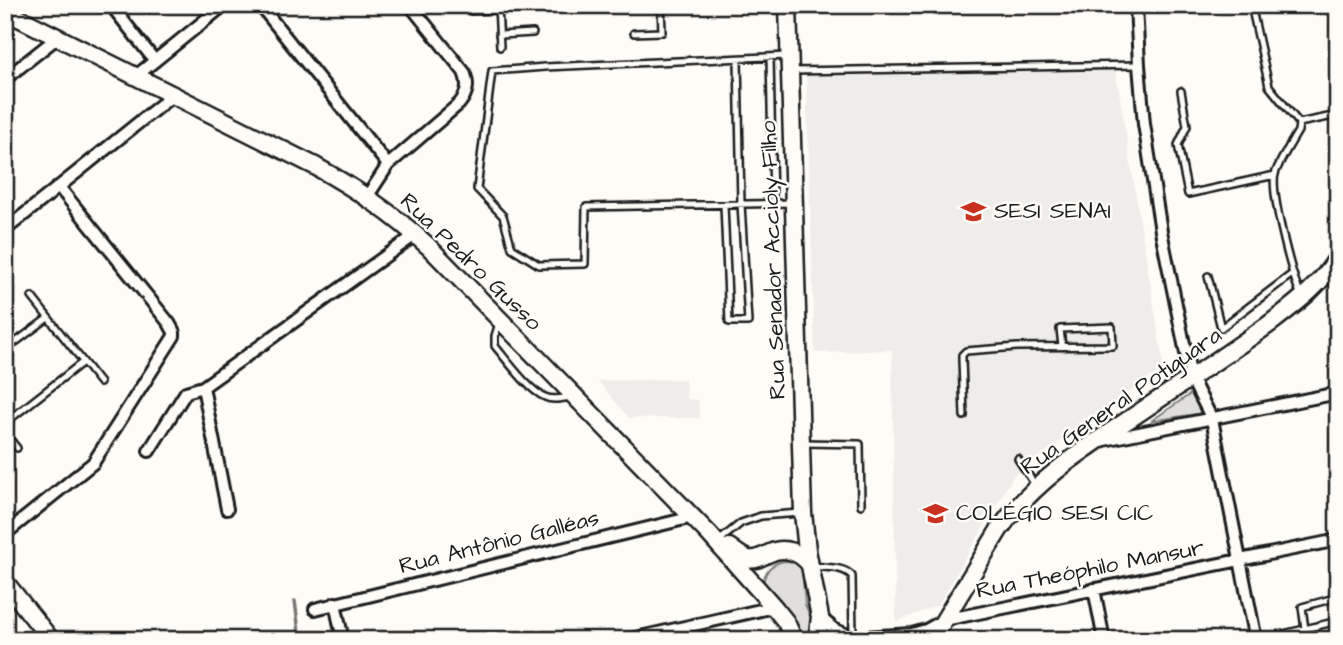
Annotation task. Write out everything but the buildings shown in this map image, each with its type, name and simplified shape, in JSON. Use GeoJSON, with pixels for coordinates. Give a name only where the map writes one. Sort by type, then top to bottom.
{"type":"FeatureCollection","features":[{"type":"Feature","properties":{"kind":"main road","name":"Rua Senador Accioly Filho"},"geometry":{"type":"LineString","coordinates":[[788,5],[803,513],[810,565]]}},
{"type":"Feature","properties":{"kind":"main road","name":"Rua Pedro Gusso"},"geometry":{"type":"LineString","coordinates":[[5,11],[315,166],[393,215],[415,234],[715,537],[786,622],[794,640]]}},
{"type":"Feature","properties":{"kind":"main road","name":"Rua General Potiguara"},"geometry":{"type":"LineString","coordinates":[[932,640],[999,530],[1036,487],[1063,465],[1268,325],[1302,298],[1326,274],[1338,256]]}},
{"type":"Feature","properties":{"kind":"main road"},"geometry":{"type":"LineString","coordinates":[[751,581],[757,562],[779,550],[793,537],[803,513]]}},
{"type":"Feature","properties":{"kind":"main road","name":"Rua Pedro Gusso"},"geometry":{"type":"LineString","coordinates":[[715,537],[748,559],[764,557]]}},
{"type":"Feature","properties":{"kind":"main road"},"geometry":{"type":"LineString","coordinates":[[779,550],[794,552],[810,565],[820,617],[817,640]]}},
{"type":"Feature","properties":{"kind":"main road"},"geometry":{"type":"LineString","coordinates":[[5,582],[51,640]]}},
{"type":"Feature","properties":{"kind":"street"},"geometry":{"type":"LineString","coordinates":[[111,5],[155,61]]}},
{"type":"Feature","properties":{"kind":"street"},"geometry":{"type":"LineString","coordinates":[[136,76],[224,5]]}},
{"type":"Feature","properties":{"kind":"street"},"geometry":{"type":"LineString","coordinates":[[260,5],[388,165]]}},
{"type":"Feature","properties":{"kind":"street"},"geometry":{"type":"LineString","coordinates":[[367,197],[388,165],[459,104],[467,93],[468,85],[464,72],[410,5]]}},
{"type":"Feature","properties":{"kind":"street"},"geometry":{"type":"LineString","coordinates":[[1136,5],[1144,124],[1155,198],[1191,378],[1212,418],[1257,640]]}},
{"type":"Feature","properties":{"kind":"street"},"geometry":{"type":"LineString","coordinates":[[5,79],[58,37]]}},
{"type":"Feature","properties":{"kind":"street"},"geometry":{"type":"LineString","coordinates":[[5,230],[173,95]]}},
{"type":"Feature","properties":{"kind":"street"},"geometry":{"type":"LineString","coordinates":[[5,534],[93,463],[173,340],[174,332],[169,323],[59,187]]}},
{"type":"Feature","properties":{"kind":"street"},"geometry":{"type":"LineString","coordinates":[[149,451],[186,392],[203,387],[415,234]]}},
{"type":"Feature","properties":{"kind":"street"},"geometry":{"type":"LineString","coordinates":[[203,387],[228,509]]}},
{"type":"Feature","properties":{"kind":"street"},"geometry":{"type":"LineString","coordinates":[[1096,442],[1338,393]]}},
{"type":"Feature","properties":{"kind":"street","name":"Rua Antônio Galléas"},"geometry":{"type":"LineString","coordinates":[[315,609],[693,517]]}},
{"type":"Feature","properties":{"kind":"street","name":"Rua Theóphilo Mansur"},"geometry":{"type":"LineString","coordinates":[[817,640],[912,634],[944,620],[1338,540]]}},
{"type":"Feature","properties":{"kind":"street"},"geometry":{"type":"LineString","coordinates":[[1094,589],[1104,640]]}},
{"type":"Feature","properties":{"kind":"street"},"geometry":{"type":"LineString","coordinates":[[335,603],[343,640]]}},
{"type":"Feature","properties":{"kind":"street"},"geometry":{"type":"LineString","coordinates":[[627,640],[774,607]]}},
{"type":"Feature","properties":{"kind":"street"},"geometry":{"type":"LineString","coordinates":[[820,617],[835,630],[853,637]]}},
{"type":"Feature","properties":{"kind":"lane"},"geometry":{"type":"LineString","coordinates":[[634,33],[662,32],[661,5]]}},
{"type":"Feature","properties":{"kind":"lane"},"geometry":{"type":"LineString","coordinates":[[1251,5],[1269,86],[1298,123],[1298,131],[1275,175],[1276,196],[1292,274],[1302,298]]}},
{"type":"Feature","properties":{"kind":"lane"},"geometry":{"type":"LineString","coordinates":[[498,8],[500,47]]}},
{"type":"Feature","properties":{"kind":"lane"},"geometry":{"type":"LineString","coordinates":[[471,11],[534,8]]}},
{"type":"Feature","properties":{"kind":"lane"},"geometry":{"type":"LineString","coordinates":[[499,35],[533,33]]}},
{"type":"Feature","properties":{"kind":"lane"},"geometry":{"type":"LineString","coordinates":[[770,57],[774,204]]}},
{"type":"Feature","properties":{"kind":"lane"},"geometry":{"type":"LineString","coordinates":[[794,203],[586,207],[585,264],[539,265],[512,248],[503,216],[477,189],[492,71],[770,57],[790,64],[1139,65]]}},
{"type":"Feature","properties":{"kind":"lane"},"geometry":{"type":"LineString","coordinates":[[724,205],[729,322],[748,322],[741,205],[738,59]]}},
{"type":"Feature","properties":{"kind":"lane"},"geometry":{"type":"LineString","coordinates":[[1181,90],[1187,126],[1178,145],[1188,194],[1275,175]]}},
{"type":"Feature","properties":{"kind":"lane"},"geometry":{"type":"LineString","coordinates":[[1298,123],[1338,114]]}},
{"type":"Feature","properties":{"kind":"lane"},"geometry":{"type":"LineString","coordinates":[[1208,276],[1221,328],[1292,274]]}},
{"type":"Feature","properties":{"kind":"lane"},"geometry":{"type":"LineString","coordinates":[[32,297],[100,383]]}},
{"type":"Feature","properties":{"kind":"lane"},"geometry":{"type":"LineString","coordinates":[[5,350],[48,318]]}},
{"type":"Feature","properties":{"kind":"lane"},"geometry":{"type":"LineString","coordinates":[[500,320],[495,346],[533,390],[545,398],[575,397]]}},
{"type":"Feature","properties":{"kind":"lane"},"geometry":{"type":"LineString","coordinates":[[964,416],[962,355],[966,351],[984,348],[1113,346],[1112,327],[1060,329],[1062,346]]}},
{"type":"Feature","properties":{"kind":"lane"},"geometry":{"type":"LineString","coordinates":[[5,423],[83,362]]}},
{"type":"Feature","properties":{"kind":"lane"},"geometry":{"type":"LineString","coordinates":[[5,433],[18,448]]}},
{"type":"Feature","properties":{"kind":"lane"},"geometry":{"type":"LineString","coordinates":[[801,443],[860,444],[861,505]]}},
{"type":"Feature","properties":{"kind":"lane"},"geometry":{"type":"LineString","coordinates":[[1018,459],[1036,487]]}},
{"type":"Feature","properties":{"kind":"lane"},"geometry":{"type":"LineString","coordinates":[[715,537],[761,516],[803,513]]}},
{"type":"Feature","properties":{"kind":"lane"},"geometry":{"type":"LineString","coordinates":[[810,565],[842,569],[852,576],[853,637]]}},
{"type":"Feature","properties":{"kind":"lane"},"geometry":{"type":"LineString","coordinates":[[1305,629],[1302,607],[1338,597]]}},
{"type":"Feature","properties":{"kind":"lane"},"geometry":{"type":"LineString","coordinates":[[1257,640],[1338,621]]}},
{"type":"Feature","properties":{"kind":"shaded area","name":"SESI SENAI"},"geometry":{"type":"Polygon","coordinates":[[[1114,61],[1164,368],[1014,475],[938,605],[896,622],[892,350],[815,353],[806,72],[1114,61]]]}},
{"type":"Feature","properties":{"kind":"shaded area"},"geometry":{"type":"Polygon","coordinates":[[[685,379],[687,399],[698,400],[700,418],[629,418],[598,381],[685,379]]]}},
{"type":"Feature","properties":{"kind":"shaded area"},"geometry":{"type":"Polygon","coordinates":[[[1192,393],[1202,413],[1151,421],[1192,393]]]}},
{"type":"Feature","properties":{"kind":"shaded area"},"geometry":{"type":"Polygon","coordinates":[[[785,561],[795,562],[802,569],[805,604],[814,625],[807,632],[798,631],[763,585],[770,568],[785,561]]]}},
{"type":"Feature","properties":{"kind":"waterway"},"geometry":{"type":"LineString","coordinates":[[295,601],[300,640]]}},
{"type":"Feature","properties":{"kind":"place","name":"SESI SENAI"},"geometry":{"type":"Point","coordinates":[974,211]}},
{"type":"Feature","properties":{"kind":"place","name":"COLÉGIO SESI CIC"},"geometry":{"type":"Point","coordinates":[936,513]}}]}
